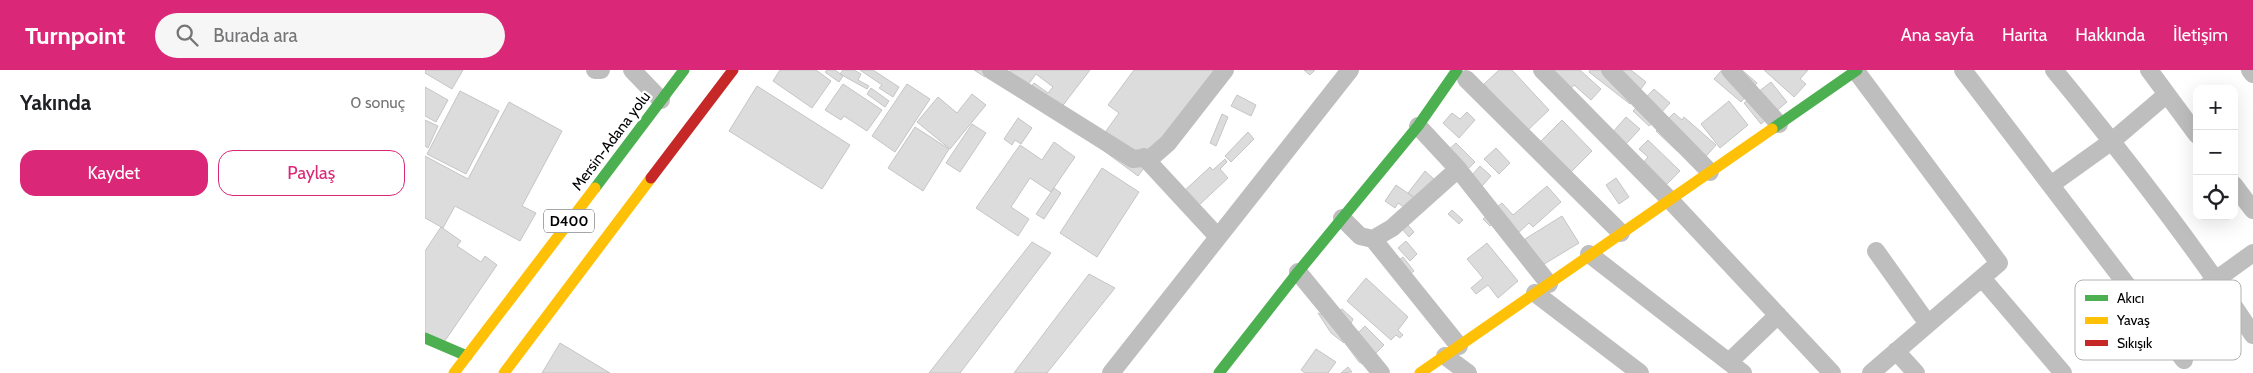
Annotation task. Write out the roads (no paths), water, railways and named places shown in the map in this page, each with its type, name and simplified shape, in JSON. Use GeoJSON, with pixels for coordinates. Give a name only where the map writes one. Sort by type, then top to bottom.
{"type":"FeatureCollection","features":[{"type":"Feature","properties":{"kind":"main road","name":"Mersin-Adana yolu"},"geometry":{"type":"LineString","coordinates":[[454,373],[683,70]]}},
{"type":"Feature","properties":{"kind":"main road","name":"D400"},"geometry":{"type":"LineString","coordinates":[[504,373],[733,70]]}},
{"type":"Feature","properties":{"kind":"main road"},"geometry":{"type":"LineString","coordinates":[[1420,373],[1857,70]]}},
{"type":"Feature","properties":{"kind":"main road"},"geometry":{"type":"LineString","coordinates":[[1219,373],[1342,218],[1418,126],[1465,73]]}},
{"type":"Feature","properties":{"kind":"main road"},"geometry":{"type":"LineString","coordinates":[[425,338],[467,356]]}},
{"type":"Feature","properties":{"kind":"street"},"geometry":{"type":"LineString","coordinates":[[595,70],[601,70]]}},
{"type":"Feature","properties":{"kind":"street"},"geometry":{"type":"LineString","coordinates":[[632,70],[661,100]]}},
{"type":"Feature","properties":{"kind":"street"},"geometry":{"type":"LineString","coordinates":[[991,70],[1133,159],[1152,157],[1168,143],[1225,70]]}},
{"type":"Feature","properties":{"kind":"street"},"geometry":{"type":"LineString","coordinates":[[1111,373],[1351,70]]}},
{"type":"Feature","properties":{"kind":"street"},"geometry":{"type":"LineString","coordinates":[[1541,70],[1670,200],[1833,373]]}},
{"type":"Feature","properties":{"kind":"street"},"geometry":{"type":"LineString","coordinates":[[1610,70],[1710,172]]}},
{"type":"Feature","properties":{"kind":"street"},"geometry":{"type":"LineString","coordinates":[[1730,70],[1779,124]]}},
{"type":"Feature","properties":{"kind":"street"},"geometry":{"type":"LineString","coordinates":[[1857,70],[1999,263],[1871,373]]}},
{"type":"Feature","properties":{"kind":"street"},"geometry":{"type":"LineString","coordinates":[[1963,70],[2124,280]]}},
{"type":"Feature","properties":{"kind":"street"},"geometry":{"type":"LineString","coordinates":[[2054,70],[2113,141],[2216,278]]}},
{"type":"Feature","properties":{"kind":"street"},"geometry":{"type":"LineString","coordinates":[[2149,70],[2193,130]]}},
{"type":"Feature","properties":{"kind":"street"},"geometry":{"type":"LineString","coordinates":[[2250,70],[2253,74]]}},
{"type":"Feature","properties":{"kind":"street"},"geometry":{"type":"LineString","coordinates":[[1465,73],[1621,233]]}},
{"type":"Feature","properties":{"kind":"street"},"geometry":{"type":"LineString","coordinates":[[2052,184],[2113,141],[2166,95]]}},
{"type":"Feature","properties":{"kind":"street"},"geometry":{"type":"LineString","coordinates":[[1418,126],[1458,169],[1542,288],[1640,373]]}},
{"type":"Feature","properties":{"kind":"street"},"geometry":{"type":"LineString","coordinates":[[1144,158],[1218,237]]}},
{"type":"Feature","properties":{"kind":"street"},"geometry":{"type":"LineString","coordinates":[[1373,239],[1392,228],[1458,169]]}},
{"type":"Feature","properties":{"kind":"street"},"geometry":{"type":"LineString","coordinates":[[2238,190],[2253,210]]}},
{"type":"Feature","properties":{"kind":"street"},"geometry":{"type":"LineString","coordinates":[[1342,218],[1360,236],[1373,239],[1468,373]]}},
{"type":"Feature","properties":{"kind":"street"},"geometry":{"type":"LineString","coordinates":[[1876,251],[1927,324]]}},
{"type":"Feature","properties":{"kind":"street"},"geometry":{"type":"LineString","coordinates":[[2213,280],[2253,253]]}},
{"type":"Feature","properties":{"kind":"street"},"geometry":{"type":"LineString","coordinates":[[1589,254],[1743,373]]}},
{"type":"Feature","properties":{"kind":"street"},"geometry":{"type":"LineString","coordinates":[[1298,272],[1381,373]]}},
{"type":"Feature","properties":{"kind":"street"},"geometry":{"type":"LineString","coordinates":[[1982,278],[2063,373]]}},
{"type":"Feature","properties":{"kind":"street"},"geometry":{"type":"LineString","coordinates":[[1729,362],[1778,315]]}},
{"type":"Feature","properties":{"kind":"street"},"geometry":{"type":"LineString","coordinates":[[2241,316],[2253,334]]}},
{"type":"Feature","properties":{"kind":"street"},"geometry":{"type":"LineString","coordinates":[[1896,352],[1916,373]]}}]}
